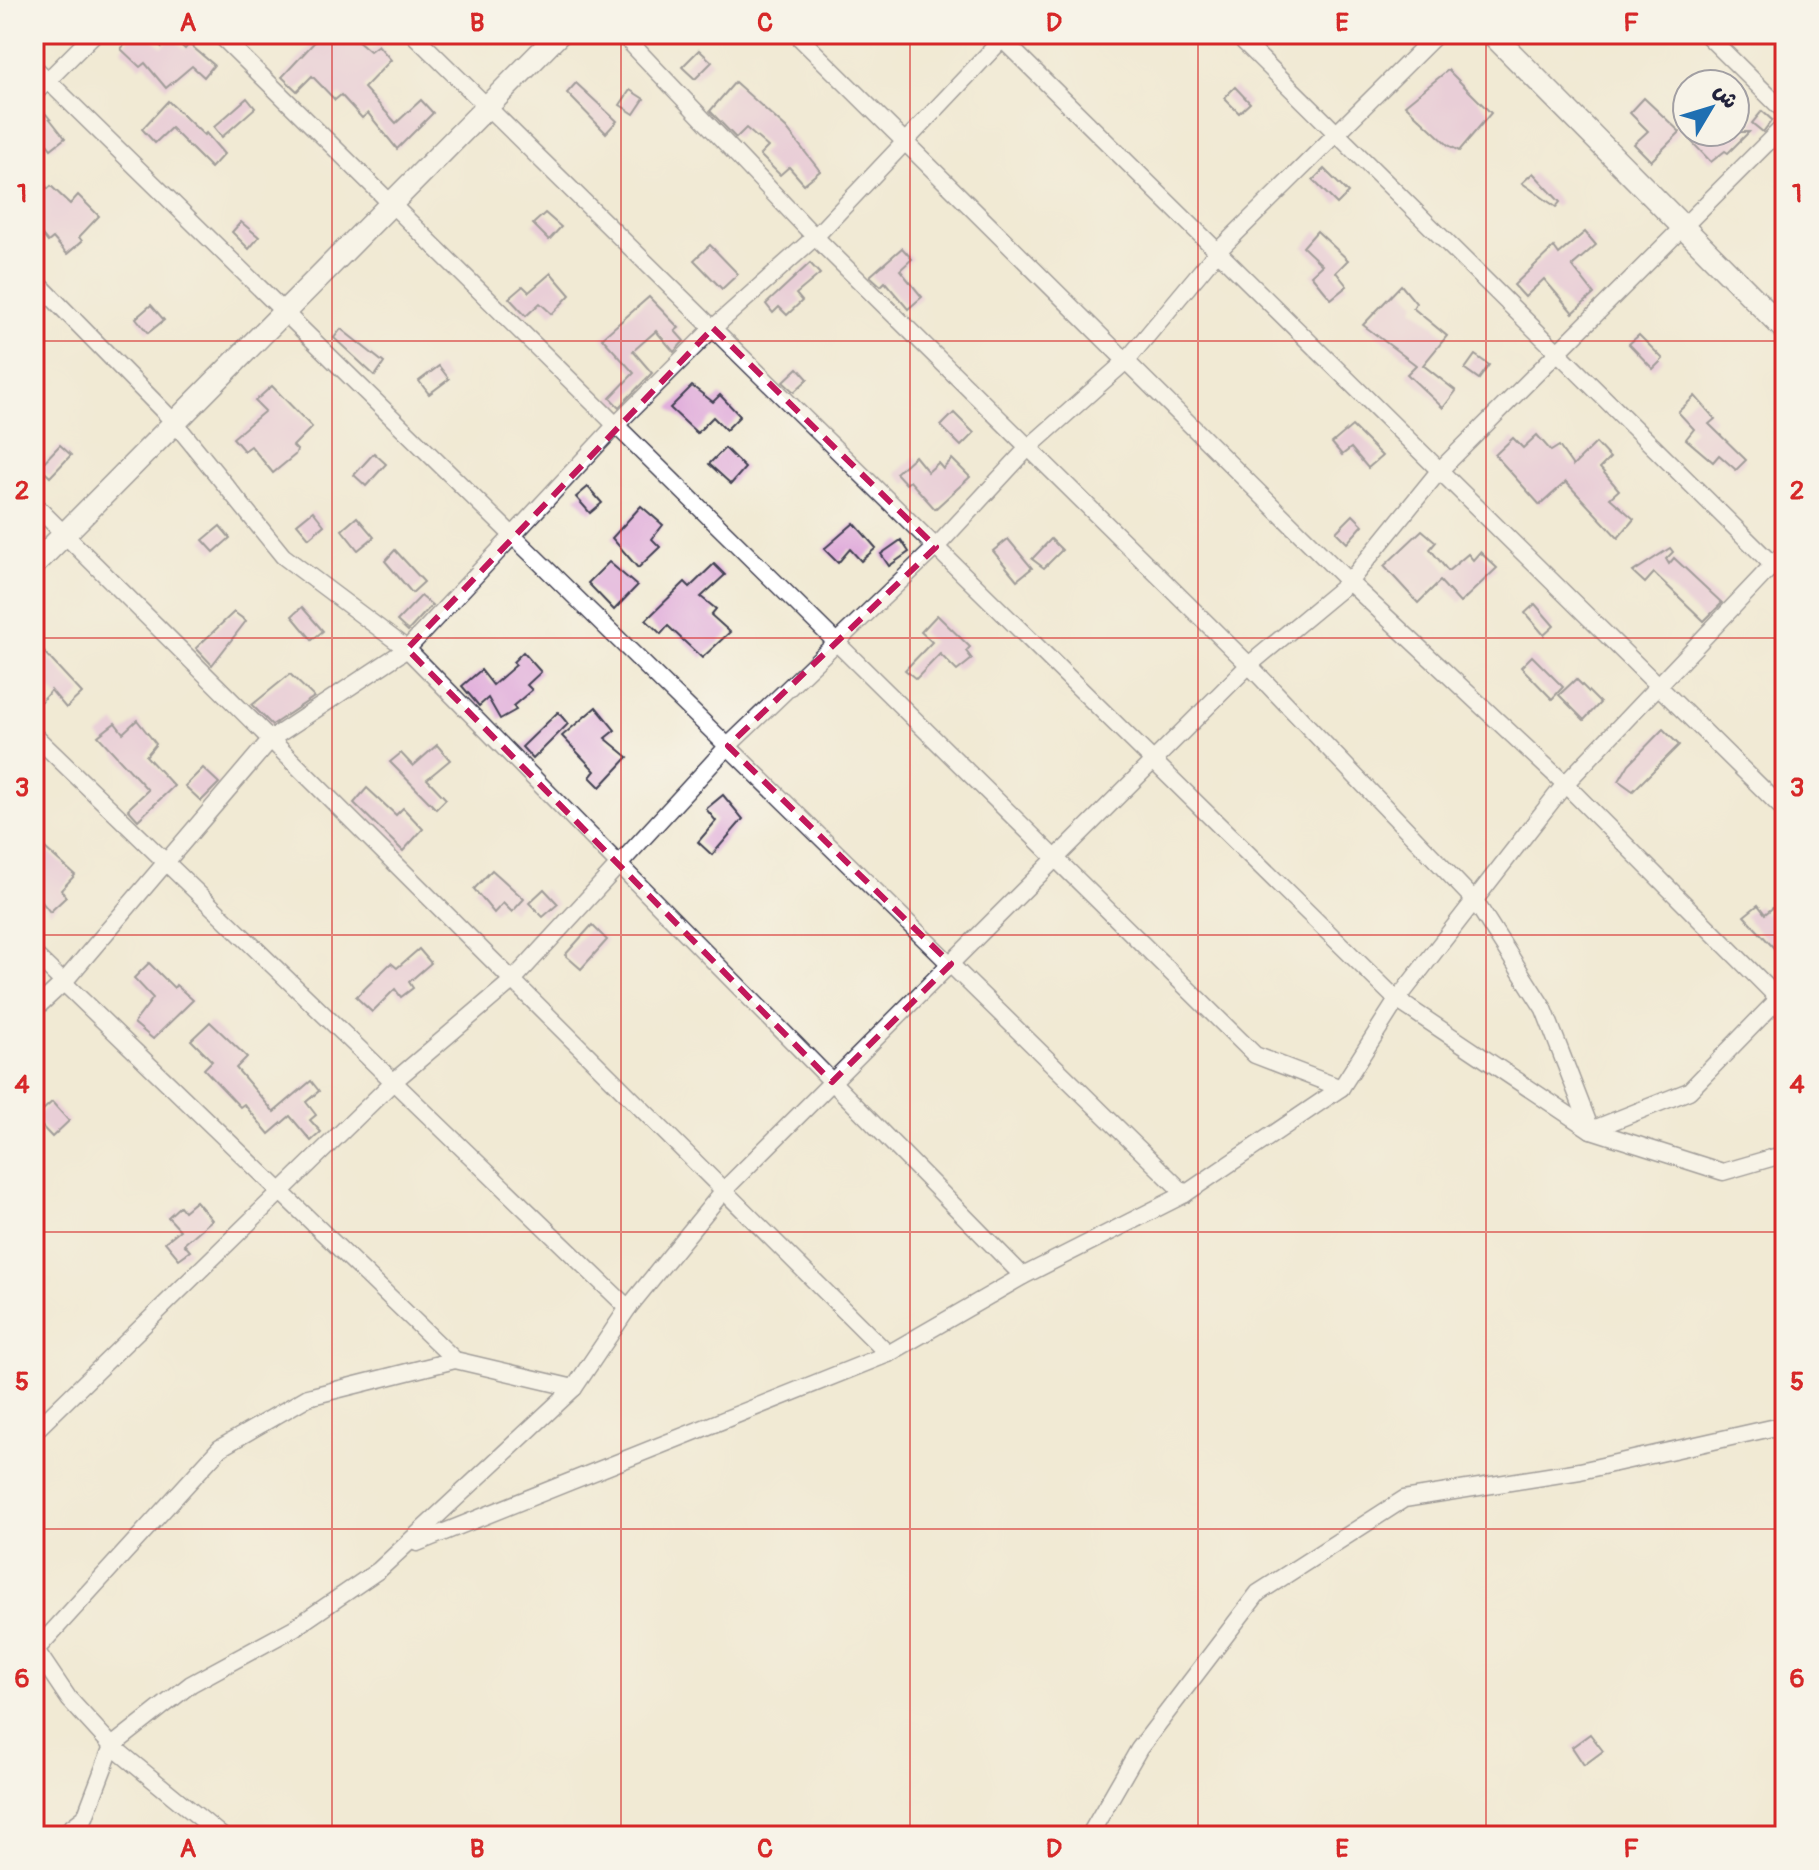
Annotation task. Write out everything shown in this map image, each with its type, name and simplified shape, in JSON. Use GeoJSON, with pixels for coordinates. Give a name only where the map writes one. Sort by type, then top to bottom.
{"type":"FeatureCollection","features":[{"type":"Feature","properties":{"kind":"street"},"geometry":{"type":"LineString","coordinates":[[34,94],[94,34]]}},
{"type":"Feature","properties":{"kind":"street"},"geometry":{"type":"LineString","coordinates":[[219,34],[1255,1055],[1341,1088]]}},
{"type":"Feature","properties":{"kind":"street"},"geometry":{"type":"LineString","coordinates":[[413,34],[1397,1000],[1591,1130],[1723,1172],[1785,1154]]}},
{"type":"Feature","properties":{"kind":"street"},"geometry":{"type":"LineString","coordinates":[[34,565],[559,34]]}},
{"type":"Feature","properties":{"kind":"street"},"geometry":{"type":"LineString","coordinates":[[622,34],[815,237],[1249,665],[1475,901],[1544,1009],[1591,1130]]}},
{"type":"Feature","properties":{"kind":"street"},"geometry":{"type":"LineString","coordinates":[[796,34],[1349,582],[1565,784],[1783,999],[1689,1091],[1591,1130]]}},
{"type":"Feature","properties":{"kind":"street"},"geometry":{"type":"LineString","coordinates":[[1236,34],[1785,577]]}},
{"type":"Feature","properties":{"kind":"street"},"geometry":{"type":"LineString","coordinates":[[34,1432],[393,1082],[513,980],[728,746],[936,547],[1028,448],[1126,361],[1217,252],[1437,34]]}},
{"type":"Feature","properties":{"kind":"street"},"geometry":{"type":"LineString","coordinates":[[1492,34],[1785,330]]}},
{"type":"Feature","properties":{"kind":"street"},"geometry":{"type":"LineString","coordinates":[[1706,34],[1785,112]]}},
{"type":"Feature","properties":{"kind":"street"},"geometry":{"type":"LineString","coordinates":[[34,1010],[63,983],[271,739],[407,649],[615,426],[713,328],[815,237],[1002,36],[1785,811]]}},
{"type":"Feature","properties":{"kind":"street"},"geometry":{"type":"LineString","coordinates":[[34,67],[1185,1194]]}},
{"type":"Feature","properties":{"kind":"street"},"geometry":{"type":"LineString","coordinates":[[60,1836],[85,1817],[112,1746],[191,1684],[294,1628],[379,1570],[574,1388],[628,1308],[724,1190],[1249,665],[1349,582],[1439,471],[1785,125]]}},
{"type":"Feature","properties":{"kind":"street"},"geometry":{"type":"LineString","coordinates":[[34,279],[175,423],[283,556],[407,649],[1023,1276]]}},
{"type":"Feature","properties":{"kind":"street"},"geometry":{"type":"LineString","coordinates":[[34,504],[888,1354]]}},
{"type":"Feature","properties":{"kind":"street"},"geometry":{"type":"LineString","coordinates":[[404,1548],[888,1354],[1023,1276],[1185,1194],[1341,1088],[1397,1000],[1565,784],[1785,552]]}},
{"type":"Feature","properties":{"kind":"street"},"geometry":{"type":"LineString","coordinates":[[34,735],[628,1308]]}},
{"type":"Feature","properties":{"kind":"street"},"geometry":{"type":"LineString","coordinates":[[34,954],[455,1360]]}},
{"type":"Feature","properties":{"kind":"street"},"geometry":{"type":"LineString","coordinates":[[222,1836],[112,1746],[69,1699],[35,1649],[220,1448],[308,1397],[455,1360],[574,1388]]}},
{"type":"Feature","properties":{"kind":"street"},"geometry":{"type":"LineString","coordinates":[[1089,1836],[1139,1749],[1258,1593],[1404,1499],[1580,1471],[1785,1425]]}},
{"type":"Feature","properties":{"kind":"highlighted area"},"geometry":{"type":"Polygon","coordinates":[[[713,328],[936,547],[728,746],[951,964],[832,1082],[407,649],[713,328]]]}},
{"type":"Feature","properties":{"kind":"building"},"geometry":{"type":"Polygon","coordinates":[[[133,34],[148,34],[162,47],[172,37],[185,49],[189,44],[214,65],[204,77],[192,66],[166,88],[145,63],[140,67],[121,49],[133,34]]]}},
{"type":"Feature","properties":{"kind":"building"},"geometry":{"type":"Polygon","coordinates":[[[322,34],[350,34],[370,51],[378,45],[391,60],[364,88],[396,123],[421,100],[433,113],[397,149],[368,113],[362,118],[341,95],[335,100],[312,76],[297,91],[282,77],[322,34]]]}},
{"type":"Feature","properties":{"kind":"building"},"geometry":{"type":"Polygon","coordinates":[[[699,50],[712,62],[695,79],[682,67],[699,50]]]}},
{"type":"Feature","properties":{"kind":"building"},"geometry":{"type":"Polygon","coordinates":[[[1448,70],[1491,113],[1459,151],[1448,145],[1405,105],[1448,70]]]}},
{"type":"Feature","properties":{"kind":"building"},"geometry":{"type":"Polygon","coordinates":[[[735,82],[786,128],[820,171],[804,184],[789,167],[780,175],[760,155],[768,147],[746,128],[736,138],[710,111],[735,82]]]}},
{"type":"Feature","properties":{"kind":"building"},"geometry":{"type":"Polygon","coordinates":[[[576,83],[617,121],[606,133],[567,93],[576,83]]]}},
{"type":"Feature","properties":{"kind":"building"},"geometry":{"type":"Polygon","coordinates":[[[1235,87],[1250,103],[1239,113],[1224,98],[1235,87]]]}},
{"type":"Feature","properties":{"kind":"building"},"geometry":{"type":"Polygon","coordinates":[[[630,90],[644,99],[634,114],[620,105],[630,90]]]}},
{"type":"Feature","properties":{"kind":"building"},"geometry":{"type":"Polygon","coordinates":[[[247,98],[255,108],[222,137],[214,127],[247,98]]]}},
{"type":"Feature","properties":{"kind":"building"},"geometry":{"type":"Polygon","coordinates":[[[1644,98],[1671,124],[1671,141],[1651,161],[1634,144],[1648,131],[1630,113],[1644,98]]]}},
{"type":"Feature","properties":{"kind":"building"},"geometry":{"type":"Polygon","coordinates":[[[168,101],[204,135],[206,133],[224,154],[211,168],[171,128],[155,143],[142,129],[168,101]]]}},
{"type":"Feature","properties":{"kind":"building"},"geometry":{"type":"Polygon","coordinates":[[[1762,111],[1772,120],[1763,132],[1752,123],[1762,111]]]}},
{"type":"Feature","properties":{"kind":"building"},"geometry":{"type":"Polygon","coordinates":[[[46,114],[65,138],[51,149],[34,127],[46,114]]]}},
{"type":"Feature","properties":{"kind":"building"},"geometry":{"type":"Polygon","coordinates":[[[1698,148],[1733,148],[1728,153],[1725,151],[1711,162],[1698,148]]]}},
{"type":"Feature","properties":{"kind":"building"},"geometry":{"type":"Polygon","coordinates":[[[1324,169],[1348,193],[1337,204],[1313,180],[1324,169]]]}},
{"type":"Feature","properties":{"kind":"building"},"geometry":{"type":"Polygon","coordinates":[[[34,173],[48,189],[51,186],[70,204],[78,195],[99,216],[79,237],[82,241],[67,254],[53,238],[48,242],[34,225],[34,173]]]}},
{"type":"Feature","properties":{"kind":"building"},"geometry":{"type":"Polygon","coordinates":[[[1533,173],[1560,202],[1556,207],[1522,183],[1533,173]]]}},
{"type":"Feature","properties":{"kind":"building"},"geometry":{"type":"Polygon","coordinates":[[[545,213],[561,227],[549,240],[533,224],[545,213]]]}},
{"type":"Feature","properties":{"kind":"building"},"geometry":{"type":"Polygon","coordinates":[[[241,222],[259,237],[249,249],[232,232],[241,222]]]}},
{"type":"Feature","properties":{"kind":"building"},"geometry":{"type":"Polygon","coordinates":[[[1317,231],[1348,260],[1336,272],[1347,286],[1331,299],[1311,275],[1322,265],[1303,247],[1317,231]]]}},
{"type":"Feature","properties":{"kind":"building"},"geometry":{"type":"Polygon","coordinates":[[[1585,232],[1596,245],[1572,266],[1594,294],[1573,313],[1544,279],[1525,297],[1514,285],[1554,247],[1559,254],[1585,232]]]}},
{"type":"Feature","properties":{"kind":"building"},"geometry":{"type":"Polygon","coordinates":[[[710,245],[738,274],[722,289],[694,260],[710,245]]]}},
{"type":"Feature","properties":{"kind":"building"},"geometry":{"type":"Polygon","coordinates":[[[902,248],[912,259],[900,270],[922,297],[908,309],[885,282],[881,286],[870,276],[902,248]]]}},
{"type":"Feature","properties":{"kind":"building"},"geometry":{"type":"Polygon","coordinates":[[[810,263],[820,274],[796,294],[802,301],[787,315],[779,307],[773,313],[766,304],[810,263]]]}},
{"type":"Feature","properties":{"kind":"building"},"geometry":{"type":"Polygon","coordinates":[[[551,273],[570,295],[552,314],[540,303],[526,316],[509,298],[523,286],[529,292],[551,273]]]}},
{"type":"Feature","properties":{"kind":"building"},"geometry":{"type":"Polygon","coordinates":[[[1401,285],[1416,303],[1413,308],[1447,336],[1423,365],[1456,391],[1443,408],[1407,374],[1416,365],[1363,325],[1401,285]]]}},
{"type":"Feature","properties":{"kind":"building"},"geometry":{"type":"Polygon","coordinates":[[[649,297],[679,328],[675,331],[684,341],[674,352],[656,331],[633,351],[652,373],[619,407],[610,398],[634,373],[602,338],[649,297]]]}},
{"type":"Feature","properties":{"kind":"building"},"geometry":{"type":"Polygon","coordinates":[[[151,305],[164,320],[148,333],[136,318],[151,305]]]}},
{"type":"Feature","properties":{"kind":"building"},"geometry":{"type":"Polygon","coordinates":[[[341,329],[384,363],[375,376],[334,338],[341,329]]]}},
{"type":"Feature","properties":{"kind":"building"},"geometry":{"type":"Polygon","coordinates":[[[1639,335],[1663,359],[1653,369],[1629,344],[1639,335]]]}},
{"type":"Feature","properties":{"kind":"building"},"geometry":{"type":"Polygon","coordinates":[[[1475,355],[1489,365],[1479,379],[1465,369],[1475,355]]]}},
{"type":"Feature","properties":{"kind":"building"},"geometry":{"type":"Polygon","coordinates":[[[439,366],[449,379],[429,394],[419,381],[439,366]]]}},
{"type":"Feature","properties":{"kind":"building"},"geometry":{"type":"Polygon","coordinates":[[[798,368],[808,379],[794,392],[783,382],[798,368]]]}},
{"type":"Feature","properties":{"kind":"building"},"geometry":{"type":"Polygon","coordinates":[[[272,386],[312,427],[293,446],[297,450],[295,455],[273,473],[251,446],[244,451],[233,438],[265,411],[255,401],[272,386]]]}},
{"type":"Feature","properties":{"kind":"building"},"geometry":{"type":"Polygon","coordinates":[[[692,386],[713,402],[720,395],[740,416],[726,430],[713,417],[697,433],[670,408],[692,386]]]}},
{"type":"Feature","properties":{"kind":"building"},"geometry":{"type":"Polygon","coordinates":[[[1695,396],[1715,419],[1709,424],[1746,460],[1736,470],[1719,455],[1713,462],[1686,439],[1694,429],[1678,412],[1695,396]]]}},
{"type":"Feature","properties":{"kind":"building"},"geometry":{"type":"Polygon","coordinates":[[[954,413],[974,433],[961,446],[941,426],[954,413]]]}},
{"type":"Feature","properties":{"kind":"building"},"geometry":{"type":"Polygon","coordinates":[[[1352,426],[1382,456],[1368,468],[1351,448],[1342,455],[1332,443],[1352,426]]]}},
{"type":"Feature","properties":{"kind":"building"},"geometry":{"type":"Polygon","coordinates":[[[1537,435],[1551,451],[1559,446],[1573,466],[1596,443],[1610,458],[1600,468],[1619,490],[1610,498],[1634,519],[1618,538],[1566,482],[1540,505],[1495,455],[1513,438],[1523,448],[1537,435]]]}},
{"type":"Feature","properties":{"kind":"building"},"geometry":{"type":"Polygon","coordinates":[[[60,445],[71,455],[50,477],[39,467],[60,445]]]}},
{"type":"Feature","properties":{"kind":"building"},"geometry":{"type":"Polygon","coordinates":[[[725,448],[745,468],[731,484],[709,464],[725,448]]]}},
{"type":"Feature","properties":{"kind":"building"},"geometry":{"type":"Polygon","coordinates":[[[374,453],[386,464],[366,486],[354,475],[374,453]]]}},
{"type":"Feature","properties":{"kind":"building"},"geometry":{"type":"Polygon","coordinates":[[[915,456],[928,472],[938,463],[943,469],[952,459],[970,477],[935,509],[910,481],[906,484],[896,473],[915,456]]]}},
{"type":"Feature","properties":{"kind":"building"},"geometry":{"type":"Polygon","coordinates":[[[588,487],[602,503],[590,513],[576,497],[588,487]]]}},
{"type":"Feature","properties":{"kind":"building"},"geometry":{"type":"Polygon","coordinates":[[[641,506],[663,525],[652,539],[660,547],[638,568],[612,538],[641,506]]]}},
{"type":"Feature","properties":{"kind":"building"},"geometry":{"type":"Polygon","coordinates":[[[313,511],[324,525],[309,538],[297,524],[313,511]]]}},
{"type":"Feature","properties":{"kind":"building"},"geometry":{"type":"Polygon","coordinates":[[[1353,515],[1363,525],[1347,543],[1336,532],[1353,515]]]}},
{"type":"Feature","properties":{"kind":"building"},"geometry":{"type":"Polygon","coordinates":[[[357,517],[374,537],[358,550],[342,530],[357,517]]]}},
{"type":"Feature","properties":{"kind":"building"},"geometry":{"type":"Polygon","coordinates":[[[854,523],[876,548],[861,561],[850,549],[838,563],[824,549],[854,523]]]}},
{"type":"Feature","properties":{"kind":"building"},"geometry":{"type":"Polygon","coordinates":[[[220,526],[230,538],[214,552],[203,540],[220,526]]]}},
{"type":"Feature","properties":{"kind":"building"},"geometry":{"type":"Polygon","coordinates":[[[1422,530],[1436,542],[1430,549],[1448,571],[1468,554],[1473,560],[1480,552],[1497,568],[1460,603],[1440,581],[1418,603],[1384,566],[1422,530]]]}},
{"type":"Feature","properties":{"kind":"building"},"geometry":{"type":"Polygon","coordinates":[[[1008,539],[1032,568],[1017,580],[993,551],[1008,539]]]}},
{"type":"Feature","properties":{"kind":"building"},"geometry":{"type":"Polygon","coordinates":[[[1051,539],[1062,550],[1044,568],[1032,559],[1051,539]]]}},
{"type":"Feature","properties":{"kind":"building"},"geometry":{"type":"Polygon","coordinates":[[[901,540],[909,552],[889,566],[881,554],[901,540]]]}},
{"type":"Feature","properties":{"kind":"building"},"geometry":{"type":"Polygon","coordinates":[[[1670,548],[1673,552],[1666,559],[1669,564],[1674,558],[1722,603],[1704,621],[1654,573],[1645,583],[1633,572],[1670,548]]]}},
{"type":"Feature","properties":{"kind":"building"},"geometry":{"type":"Polygon","coordinates":[[[395,550],[424,582],[412,593],[385,561],[395,550]]]}},
{"type":"Feature","properties":{"kind":"building"},"geometry":{"type":"Polygon","coordinates":[[[609,562],[637,586],[614,610],[588,583],[609,562]]]}},
{"type":"Feature","properties":{"kind":"building"},"geometry":{"type":"Polygon","coordinates":[[[714,564],[725,575],[701,597],[716,609],[711,615],[730,632],[702,658],[668,626],[661,634],[646,620],[685,582],[690,587],[714,564]]]}},
{"type":"Feature","properties":{"kind":"building"},"geometry":{"type":"Polygon","coordinates":[[[421,596],[432,605],[408,631],[397,621],[421,596]]]}},
{"type":"Feature","properties":{"kind":"building"},"geometry":{"type":"Polygon","coordinates":[[[1535,604],[1554,626],[1544,635],[1525,613],[1535,604]]]}},
{"type":"Feature","properties":{"kind":"building"},"geometry":{"type":"Polygon","coordinates":[[[302,607],[323,631],[312,640],[292,616],[302,607]]]}},
{"type":"Feature","properties":{"kind":"building"},"geometry":{"type":"Polygon","coordinates":[[[234,612],[246,621],[212,665],[196,648],[234,612]]]}},
{"type":"Feature","properties":{"kind":"building"},"geometry":{"type":"Polygon","coordinates":[[[937,615],[970,647],[966,651],[972,659],[957,671],[940,654],[916,679],[905,670],[932,642],[921,632],[937,615]]]}},
{"type":"Feature","properties":{"kind":"building"},"geometry":{"type":"Polygon","coordinates":[[[43,651],[82,693],[66,708],[51,690],[34,710],[34,658],[43,651]]]}},
{"type":"Feature","properties":{"kind":"building"},"geometry":{"type":"Polygon","coordinates":[[[523,652],[541,672],[527,685],[532,690],[513,706],[516,710],[500,719],[488,698],[479,706],[462,686],[481,670],[493,685],[516,665],[513,662],[523,652]]]}},
{"type":"Feature","properties":{"kind":"building"},"geometry":{"type":"Polygon","coordinates":[[[1532,656],[1563,687],[1552,699],[1521,667],[1532,656]]]}},
{"type":"Feature","properties":{"kind":"building"},"geometry":{"type":"Polygon","coordinates":[[[290,674],[314,697],[272,725],[252,705],[290,674]]]}},
{"type":"Feature","properties":{"kind":"building"},"geometry":{"type":"Polygon","coordinates":[[[1576,679],[1600,703],[1584,720],[1559,695],[1576,679]]]}},
{"type":"Feature","properties":{"kind":"building"},"geometry":{"type":"Polygon","coordinates":[[[596,707],[615,730],[605,738],[628,757],[600,787],[590,777],[595,771],[562,736],[596,707]]]}},
{"type":"Feature","properties":{"kind":"building"},"geometry":{"type":"Polygon","coordinates":[[[558,712],[568,724],[533,759],[522,747],[558,712]]]}},
{"type":"Feature","properties":{"kind":"building"},"geometry":{"type":"Polygon","coordinates":[[[137,720],[156,744],[146,756],[174,786],[138,820],[128,809],[148,790],[98,736],[115,723],[123,733],[137,720]]]}},
{"type":"Feature","properties":{"kind":"building"},"geometry":{"type":"Polygon","coordinates":[[[1663,729],[1679,745],[1633,791],[1619,781],[1629,764],[1663,729]]]}},
{"type":"Feature","properties":{"kind":"building"},"geometry":{"type":"Polygon","coordinates":[[[437,745],[450,760],[427,779],[446,799],[436,809],[390,762],[401,753],[413,766],[437,745]]]}},
{"type":"Feature","properties":{"kind":"building"},"geometry":{"type":"Polygon","coordinates":[[[203,768],[219,783],[201,801],[185,786],[203,768]]]}},
{"type":"Feature","properties":{"kind":"building"},"geometry":{"type":"Polygon","coordinates":[[[367,788],[396,815],[403,808],[423,829],[403,851],[354,803],[367,788]]]}},
{"type":"Feature","properties":{"kind":"building"},"geometry":{"type":"Polygon","coordinates":[[[723,795],[743,819],[712,855],[698,842],[716,821],[706,809],[723,795]]]}},
{"type":"Feature","properties":{"kind":"building"},"geometry":{"type":"Polygon","coordinates":[[[45,848],[75,875],[61,890],[66,897],[50,912],[34,892],[34,859],[45,848]]]}},
{"type":"Feature","properties":{"kind":"building"},"geometry":{"type":"Polygon","coordinates":[[[492,870],[524,899],[512,912],[503,903],[494,913],[474,889],[492,870]]]}},
{"type":"Feature","properties":{"kind":"building"},"geometry":{"type":"Polygon","coordinates":[[[544,889],[558,904],[543,917],[529,903],[544,889]]]}},
{"type":"Feature","properties":{"kind":"building"},"geometry":{"type":"Polygon","coordinates":[[[1785,898],[1785,938],[1774,948],[1744,916],[1758,905],[1765,914],[1785,898]]]}},
{"type":"Feature","properties":{"kind":"building"},"geometry":{"type":"Polygon","coordinates":[[[592,925],[607,940],[581,969],[565,955],[592,925]]]}},
{"type":"Feature","properties":{"kind":"building"},"geometry":{"type":"Polygon","coordinates":[[[419,949],[431,963],[409,982],[413,988],[401,997],[395,989],[372,1012],[356,997],[391,963],[397,968],[419,949]]]}},
{"type":"Feature","properties":{"kind":"building"},"geometry":{"type":"Polygon","coordinates":[[[149,963],[174,988],[176,985],[193,1000],[153,1039],[134,1023],[153,998],[134,978],[149,963]]]}},
{"type":"Feature","properties":{"kind":"building"},"geometry":{"type":"Polygon","coordinates":[[[210,1022],[247,1057],[236,1068],[274,1112],[311,1081],[319,1091],[306,1102],[316,1115],[310,1120],[321,1132],[311,1141],[290,1116],[269,1134],[244,1104],[240,1107],[204,1069],[212,1061],[191,1040],[210,1022]]]}},
{"type":"Feature","properties":{"kind":"building"},"geometry":{"type":"Polygon","coordinates":[[[52,1102],[69,1121],[52,1137],[34,1118],[52,1102]]]}},
{"type":"Feature","properties":{"kind":"building"},"geometry":{"type":"Polygon","coordinates":[[[196,1201],[212,1220],[184,1244],[190,1251],[179,1259],[165,1242],[180,1230],[168,1217],[180,1206],[184,1211],[196,1201]]]}},
{"type":"Feature","properties":{"kind":"building"},"geometry":{"type":"Polygon","coordinates":[[[1590,1734],[1603,1751],[1584,1765],[1572,1747],[1590,1734]]]}}]}
